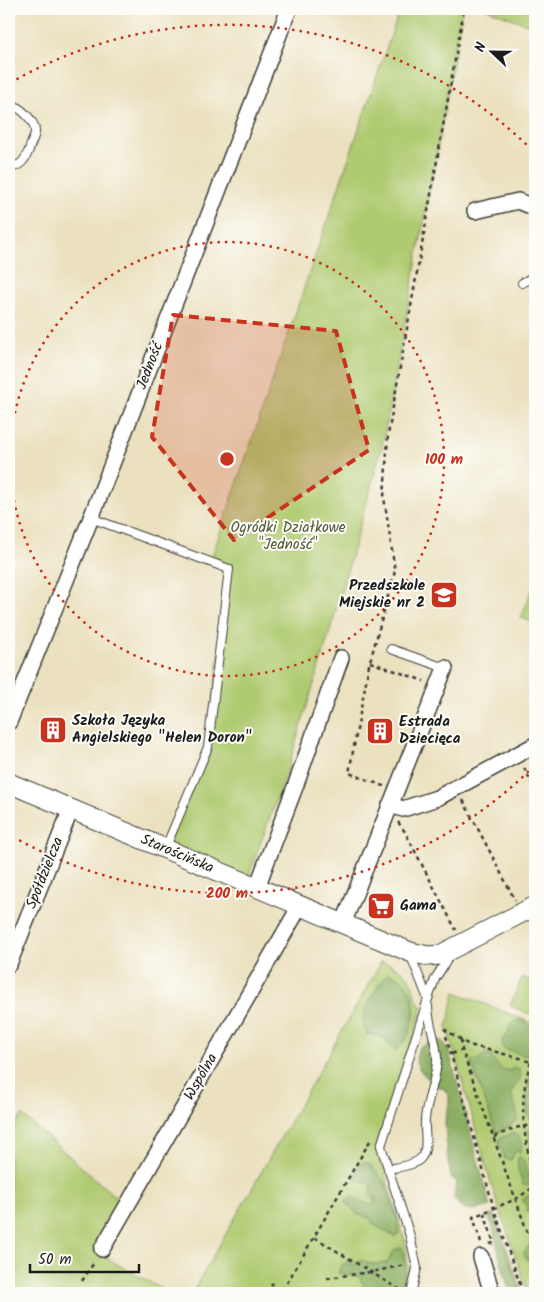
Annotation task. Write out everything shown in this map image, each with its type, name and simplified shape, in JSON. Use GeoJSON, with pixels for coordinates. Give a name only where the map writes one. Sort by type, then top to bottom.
{"type":"FeatureCollection","features":[{"type":"Feature","properties":{"kind":"street","name":"Jedność"},"geometry":{"type":"LineString","coordinates":[[9,722],[91,518],[289,9]]}},
{"type":"Feature","properties":{"kind":"street"},"geometry":{"type":"LineString","coordinates":[[475,211],[518,201],[535,208]]}},
{"type":"Feature","properties":{"kind":"street"},"geometry":{"type":"LineString","coordinates":[[256,887],[295,787],[341,658]]}},
{"type":"Feature","properties":{"kind":"street"},"geometry":{"type":"LineString","coordinates":[[344,924],[392,811],[444,668]]}},
{"type":"Feature","properties":{"kind":"street"},"geometry":{"type":"LineString","coordinates":[[392,811],[438,798],[535,745]]}},
{"type":"Feature","properties":{"kind":"street","name":"Starościńska"},"geometry":{"type":"LineString","coordinates":[[9,783],[410,952],[428,956],[440,955],[457,942]]}},
{"type":"Feature","properties":{"kind":"street","name":"Spółdzielcza"},"geometry":{"type":"LineString","coordinates":[[9,964],[71,809]]}},
{"type":"Feature","properties":{"kind":"street","name":"Wspólna"},"geometry":{"type":"LineString","coordinates":[[102,1249],[300,906]]}},
{"type":"Feature","properties":{"kind":"street"},"geometry":{"type":"LineString","coordinates":[[457,942],[535,906]]}},
{"type":"Feature","properties":{"kind":"street"},"geometry":{"type":"LineString","coordinates":[[481,1257],[492,1293]]}},
{"type":"Feature","properties":{"kind":"lane"},"geometry":{"type":"LineString","coordinates":[[9,103],[24,113],[32,122],[35,132],[26,158],[19,166],[9,168]]}},
{"type":"Feature","properties":{"kind":"lane"},"geometry":{"type":"LineString","coordinates":[[522,283],[535,276]]}},
{"type":"Feature","properties":{"kind":"lane"},"geometry":{"type":"LineString","coordinates":[[91,518],[229,569],[208,747],[166,849]]}},
{"type":"Feature","properties":{"kind":"lane"},"geometry":{"type":"LineString","coordinates":[[391,650],[444,668]]}},
{"type":"Feature","properties":{"kind":"lane"},"geometry":{"type":"LineString","coordinates":[[410,1293],[417,1268],[410,1236],[381,1146],[435,979],[457,942]]}},
{"type":"Feature","properties":{"kind":"lane"},"geometry":{"type":"LineString","coordinates":[[388,1169],[418,1161],[423,1156],[425,1149],[425,1119],[437,1062],[428,1016],[428,999],[410,952]]}},
{"type":"Feature","properties":{"kind":"path"},"geometry":{"type":"LineString","coordinates":[[392,790],[349,773],[370,662],[395,571],[384,497],[388,435],[464,9]]}},
{"type":"Feature","properties":{"kind":"path"},"geometry":{"type":"LineString","coordinates":[[370,662],[433,683]]}},
{"type":"Feature","properties":{"kind":"path"},"geometry":{"type":"LineString","coordinates":[[527,774],[535,789]]}},
{"type":"Feature","properties":{"kind":"path"},"geometry":{"type":"LineString","coordinates":[[465,804],[515,900]]}},
{"type":"Feature","properties":{"kind":"path"},"geometry":{"type":"LineString","coordinates":[[392,811],[405,832],[457,942]]}},
{"type":"Feature","properties":{"kind":"path"},"geometry":{"type":"LineString","coordinates":[[523,1293],[494,1209],[444,1029],[461,1040],[481,1049],[514,1056],[535,1064]]}},
{"type":"Feature","properties":{"kind":"path"},"geometry":{"type":"LineString","coordinates":[[461,1040],[462,1050],[527,1231],[535,1240]]}},
{"type":"Feature","properties":{"kind":"path"},"geometry":{"type":"LineString","coordinates":[[452,1054],[462,1050]]}},
{"type":"Feature","properties":{"kind":"path"},"geometry":{"type":"LineString","coordinates":[[531,1062],[524,1086],[524,1126],[528,1156],[535,1180]]}},
{"type":"Feature","properties":{"kind":"path"},"geometry":{"type":"LineString","coordinates":[[494,1137],[507,1131],[535,1124]]}},
{"type":"Feature","properties":{"kind":"path"},"geometry":{"type":"LineString","coordinates":[[484,1214],[494,1242],[483,1246],[473,1218],[516,1199],[535,1186]]}},
{"type":"Feature","properties":{"kind":"path"},"geometry":{"type":"LineString","coordinates":[[275,1293],[284,1288],[314,1237]]}},
{"type":"Feature","properties":{"kind":"path"},"geometry":{"type":"LineString","coordinates":[[82,1281],[102,1249]]}},
{"type":"Feature","properties":{"kind":"path"},"geometry":{"type":"LineString","coordinates":[[328,1278],[372,1272],[407,1264]]}},
{"type":"Feature","properties":{"kind":"path"},"geometry":{"type":"LineString","coordinates":[[267,1293],[274,1281]]}},
{"type":"Feature","properties":{"kind":"highlighted area"},"geometry":{"type":"Polygon","coordinates":[[[173,315],[336,331],[369,450],[234,540],[152,437],[173,315]]]}},
{"type":"Feature","properties":{"kind":"green space","name":"Ogródki Działkowe \"Jedność\""},"geometry":{"type":"Polygon","coordinates":[[[400,9],[462,9],[382,447],[331,628],[288,768],[246,883],[165,849],[208,747],[229,569],[210,562],[400,9]]]}},
{"type":"Feature","properties":{"kind":"green space"},"geometry":{"type":"Polygon","coordinates":[[[487,9],[535,9],[535,27],[487,9]]]}},
{"type":"Feature","properties":{"kind":"green space"},"geometry":{"type":"Polygon","coordinates":[[[535,581],[535,623],[521,618],[535,581]]]}},
{"type":"Feature","properties":{"kind":"green space"},"geometry":{"type":"Polygon","coordinates":[[[382,961],[407,975],[417,1000],[423,1007],[377,1146],[406,1244],[408,1269],[402,1293],[192,1293],[382,961]]]}},
{"type":"Feature","properties":{"kind":"green space"},"geometry":{"type":"Polygon","coordinates":[[[388,973],[400,979],[408,988],[414,1006],[412,1026],[403,1043],[396,1050],[389,1046],[384,1037],[367,1034],[363,1018],[368,1002],[388,973]]]}},
{"type":"Feature","properties":{"kind":"green space"},"geometry":{"type":"Polygon","coordinates":[[[522,977],[535,983],[535,1016],[510,1006],[522,977]]]}},
{"type":"Feature","properties":{"kind":"green space"},"geometry":{"type":"Polygon","coordinates":[[[455,992],[535,1024],[535,1293],[528,1293],[492,1187],[447,1027],[455,992]]]}},
{"type":"Feature","properties":{"kind":"green space"},"geometry":{"type":"Polygon","coordinates":[[[517,1020],[526,1022],[532,1029],[535,1057],[522,1055],[503,1048],[502,1040],[509,1032],[513,1022],[517,1020]]]}},
{"type":"Feature","properties":{"kind":"green space"},"geometry":{"type":"Polygon","coordinates":[[[431,1039],[441,1040],[448,1048],[490,1206],[470,1210],[461,1206],[454,1198],[457,1181],[451,1178],[447,1154],[445,1120],[449,1096],[444,1089],[437,1086],[425,1075],[416,1062],[419,1048],[427,1044],[431,1039]]]}},
{"type":"Feature","properties":{"kind":"green space"},"geometry":{"type":"Polygon","coordinates":[[[485,1054],[490,1055],[502,1068],[508,1071],[516,1067],[520,1070],[521,1074],[520,1080],[511,1093],[517,1114],[516,1122],[496,1133],[471,1061],[477,1060],[485,1054]]]}},
{"type":"Feature","properties":{"kind":"green space"},"geometry":{"type":"Polygon","coordinates":[[[532,1070],[535,1070],[535,1120],[531,1120],[528,1114],[526,1102],[532,1070]]]}},
{"type":"Feature","properties":{"kind":"green space"},"geometry":{"type":"Polygon","coordinates":[[[22,1115],[118,1199],[94,1251],[169,1293],[9,1293],[9,1136],[22,1115]]]}},
{"type":"Feature","properties":{"kind":"green space"},"geometry":{"type":"Polygon","coordinates":[[[528,1129],[535,1133],[535,1169],[534,1167],[528,1129]]]}},
{"type":"Feature","properties":{"kind":"green space"},"geometry":{"type":"Polygon","coordinates":[[[516,1132],[521,1141],[521,1152],[516,1150],[511,1160],[505,1159],[499,1142],[500,1138],[516,1132]]]}},
{"type":"Feature","properties":{"kind":"green space"},"geometry":{"type":"Polygon","coordinates":[[[519,1156],[525,1162],[532,1183],[528,1186],[523,1185],[519,1174],[519,1156]]]}},
{"type":"Feature","properties":{"kind":"green space"},"geometry":{"type":"Polygon","coordinates":[[[363,1162],[369,1163],[386,1184],[397,1219],[399,1233],[395,1237],[373,1224],[370,1218],[357,1214],[345,1201],[351,1197],[369,1205],[375,1204],[375,1198],[370,1193],[370,1183],[357,1181],[354,1175],[363,1162]]]}},
{"type":"Feature","properties":{"kind":"green space"},"geometry":{"type":"Polygon","coordinates":[[[535,1191],[535,1217],[527,1211],[527,1205],[522,1200],[535,1191]]]}},
{"type":"Feature","properties":{"kind":"green space"},"geometry":{"type":"Polygon","coordinates":[[[491,1214],[495,1216],[522,1293],[510,1293],[493,1227],[488,1216],[491,1214]]]}},
{"type":"Feature","properties":{"kind":"green space"},"geometry":{"type":"Polygon","coordinates":[[[531,1243],[535,1245],[535,1265],[527,1260],[524,1253],[531,1243]]]}},
{"type":"Feature","properties":{"kind":"green space"},"geometry":{"type":"Polygon","coordinates":[[[402,1248],[405,1271],[399,1293],[363,1293],[361,1290],[365,1285],[360,1277],[338,1273],[341,1266],[347,1262],[354,1265],[360,1260],[372,1264],[387,1263],[395,1249],[402,1248]]]}},
{"type":"Feature","properties":{"kind":"place","name":"Przedszkole Miejskie nr 2"},"geometry":{"type":"Point","coordinates":[444,595]}},
{"type":"Feature","properties":{"kind":"place","name":"Szkoła Języka Angielskiego \"Helen Doron\""},"geometry":{"type":"Point","coordinates":[53,730]}},
{"type":"Feature","properties":{"kind":"place","name":"Estrada Dziecięca"},"geometry":{"type":"Point","coordinates":[380,731]}},
{"type":"Feature","properties":{"kind":"place","name":"Gama"},"geometry":{"type":"Point","coordinates":[381,906]}}]}
